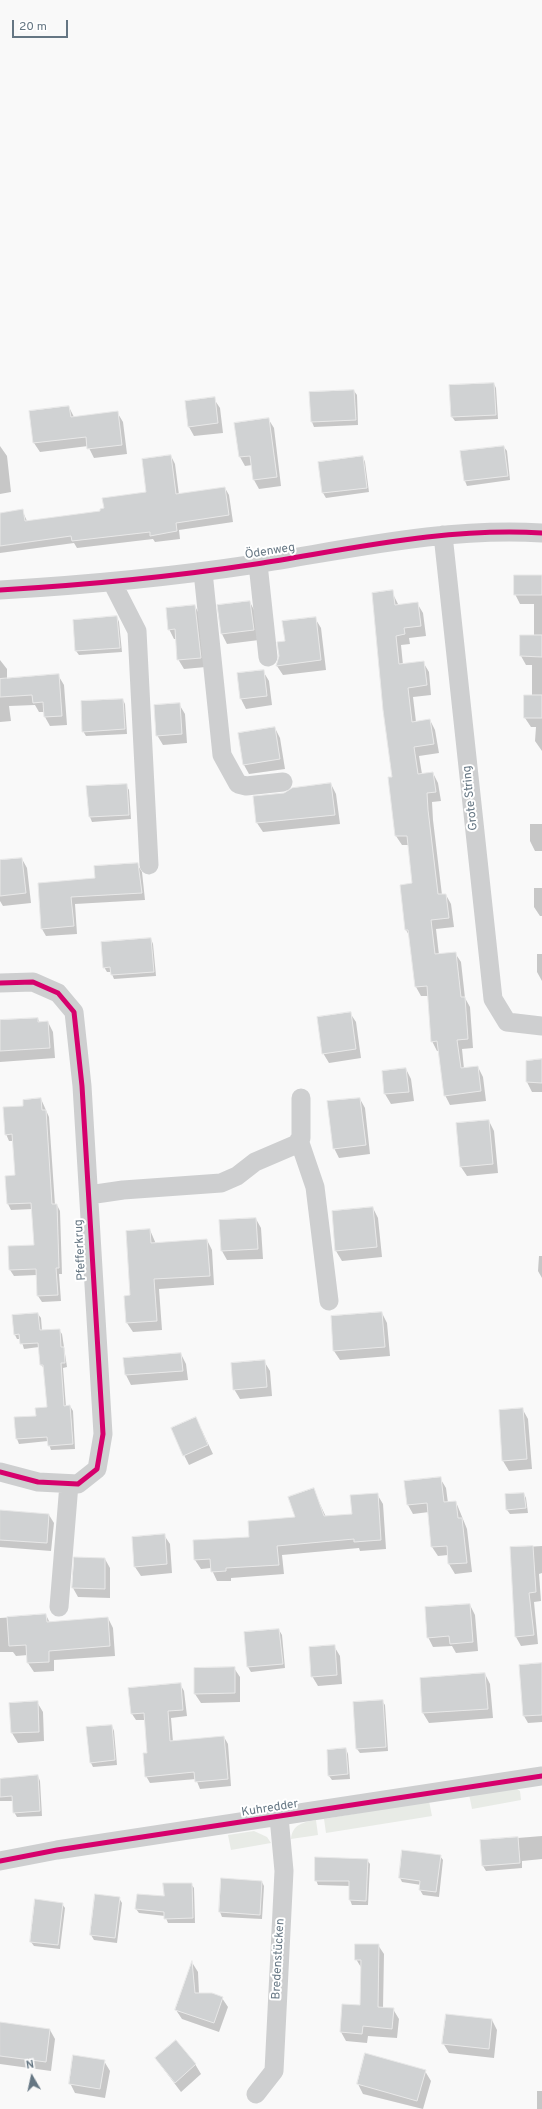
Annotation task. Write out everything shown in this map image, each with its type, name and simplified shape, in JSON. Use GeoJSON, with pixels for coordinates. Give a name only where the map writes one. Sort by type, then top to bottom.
{"type":"FeatureCollection","features":[{"type":"Feature","properties":{"kind":"street","name":"Ödenweg"},"geometry":{"type":"LineString","coordinates":[[0,590],[112,582],[203,572],[443,536],[509,531],[542,533]]}},
{"type":"Feature","properties":{"kind":"street","name":"Grote String"},"geometry":{"type":"LineString","coordinates":[[443,536],[493,999],[507,1022],[542,1026]]}},
{"type":"Feature","properties":{"kind":"street"},"geometry":{"type":"LineString","coordinates":[[258,564],[268,657]]}},
{"type":"Feature","properties":{"kind":"street"},"geometry":{"type":"LineString","coordinates":[[203,572],[222,755],[238,784],[246,786],[283,782]]}},
{"type":"Feature","properties":{"kind":"street"},"geometry":{"type":"LineString","coordinates":[[112,582],[137,631],[149,864]]}},
{"type":"Feature","properties":{"kind":"street","name":"Pfefferkrug"},"geometry":{"type":"LineString","coordinates":[[0,983],[33,982],[58,993],[74,1012],[82,1086],[89,1195],[94,1317],[103,1434],[97,1469],[78,1484],[38,1482],[0,1472]]}},
{"type":"Feature","properties":{"kind":"street"},"geometry":{"type":"LineString","coordinates":[[301,1098],[299,1140],[315,1187],[329,1301]]}},
{"type":"Feature","properties":{"kind":"street"},"geometry":{"type":"LineString","coordinates":[[89,1195],[130,1189],[221,1182],[237,1176],[255,1162],[292,1147],[299,1140]]}},
{"type":"Feature","properties":{"kind":"street"},"geometry":{"type":"LineString","coordinates":[[59,1607],[69,1484]]}},
{"type":"Feature","properties":{"kind":"street","name":"Kuhredder"},"geometry":{"type":"LineString","coordinates":[[0,1861],[57,1850],[542,1776]]}},
{"type":"Feature","properties":{"kind":"street","name":"Bredenstücken"},"geometry":{"type":"LineString","coordinates":[[256,2094],[274,2071],[284,1871],[279,1817]]}},
{"type":"Feature","properties":{"kind":"shaded area"},"geometry":{"type":"Polygon","coordinates":[[[514,1787],[520,1791],[521,1800],[472,1809],[469,1794],[514,1787]]]}},
{"type":"Feature","properties":{"kind":"shaded area"},"geometry":{"type":"Polygon","coordinates":[[[429,1801],[432,1816],[326,1833],[324,1819],[429,1801]]]}},
{"type":"Feature","properties":{"kind":"shaded area"},"geometry":{"type":"Polygon","coordinates":[[[316,1820],[318,1835],[291,1839],[296,1827],[316,1820]]]}},
{"type":"Feature","properties":{"kind":"shaded area"},"geometry":{"type":"Polygon","coordinates":[[[254,1831],[267,1837],[271,1843],[231,1850],[228,1835],[254,1831]]]}},
{"type":"Feature","properties":{"kind":"building"},"geometry":{"type":"Polygon","coordinates":[[[494,383],[496,415],[451,417],[449,385],[494,383]]]}},
{"type":"Feature","properties":{"kind":"building"},"geometry":{"type":"Polygon","coordinates":[[[354,390],[356,420],[311,422],[309,392],[354,390]]]}},
{"type":"Feature","properties":{"kind":"building"},"geometry":{"type":"Polygon","coordinates":[[[215,397],[218,423],[188,427],[185,401],[215,397]]]}},
{"type":"Feature","properties":{"kind":"building"},"geometry":{"type":"Polygon","coordinates":[[[69,406],[71,417],[118,411],[122,445],[87,449],[86,437],[33,443],[29,411],[69,406]]]}},
{"type":"Feature","properties":{"kind":"building"},"geometry":{"type":"Polygon","coordinates":[[[269,418],[277,477],[253,480],[250,456],[239,457],[234,423],[269,418]]]}},
{"type":"Feature","properties":{"kind":"building"},"geometry":{"type":"Polygon","coordinates":[[[504,446],[508,476],[464,481],[460,451],[504,446]]]}},
{"type":"Feature","properties":{"kind":"building"},"geometry":{"type":"Polygon","coordinates":[[[171,455],[176,494],[225,487],[229,515],[176,523],[177,531],[150,536],[150,532],[72,541],[71,536],[0,546],[0,513],[23,509],[25,521],[100,511],[100,509],[104,508],[102,498],[146,492],[142,459],[171,455]]]}},
{"type":"Feature","properties":{"kind":"building"},"geometry":{"type":"Polygon","coordinates":[[[363,456],[367,488],[322,493],[318,462],[363,456]]]}},
{"type":"Feature","properties":{"kind":"building"},"geometry":{"type":"Polygon","coordinates":[[[514,575],[542,575],[542,595],[514,595],[514,575]]]}},
{"type":"Feature","properties":{"kind":"building"},"geometry":{"type":"Polygon","coordinates":[[[393,590],[395,605],[418,602],[421,626],[404,628],[405,634],[396,636],[399,664],[424,661],[427,685],[408,688],[412,722],[430,719],[434,744],[414,747],[418,774],[433,772],[436,792],[427,793],[428,810],[438,894],[446,894],[449,918],[431,920],[435,954],[456,952],[461,997],[465,997],[468,1039],[457,1040],[461,1068],[478,1066],[481,1091],[444,1096],[437,1041],[431,1042],[427,986],[415,987],[408,930],[405,930],[400,885],[412,883],[407,836],[395,836],[388,777],[392,777],[383,710],[372,593],[393,590]]]}},
{"type":"Feature","properties":{"kind":"building"},"geometry":{"type":"Polygon","coordinates":[[[250,601],[254,630],[221,634],[217,605],[250,601]]]}},
{"type":"Feature","properties":{"kind":"building"},"geometry":{"type":"Polygon","coordinates":[[[195,605],[201,658],[177,660],[175,629],[168,630],[166,608],[195,605]]]}},
{"type":"Feature","properties":{"kind":"building"},"geometry":{"type":"Polygon","coordinates":[[[117,616],[120,648],[75,651],[73,620],[117,616]]]}},
{"type":"Feature","properties":{"kind":"building"},"geometry":{"type":"Polygon","coordinates":[[[316,617],[321,660],[276,666],[279,656],[277,642],[285,641],[282,621],[316,617]]]}},
{"type":"Feature","properties":{"kind":"building"},"geometry":{"type":"Polygon","coordinates":[[[520,635],[542,635],[542,657],[520,656],[520,635]]]}},
{"type":"Feature","properties":{"kind":"building"},"geometry":{"type":"Polygon","coordinates":[[[264,670],[267,696],[240,699],[237,673],[264,670]]]}},
{"type":"Feature","properties":{"kind":"building"},"geometry":{"type":"Polygon","coordinates":[[[59,674],[62,716],[44,717],[43,702],[33,703],[32,695],[0,697],[0,679],[59,674]]]}},
{"type":"Feature","properties":{"kind":"building"},"geometry":{"type":"Polygon","coordinates":[[[524,695],[542,695],[542,718],[524,718],[524,695]]]}},
{"type":"Feature","properties":{"kind":"building"},"geometry":{"type":"Polygon","coordinates":[[[123,699],[125,729],[82,732],[81,701],[123,699]]]}},
{"type":"Feature","properties":{"kind":"building"},"geometry":{"type":"Polygon","coordinates":[[[180,703],[182,734],[156,736],[154,705],[180,703]]]}},
{"type":"Feature","properties":{"kind":"building"},"geometry":{"type":"Polygon","coordinates":[[[275,727],[280,759],[243,765],[238,733],[275,727]]]}},
{"type":"Feature","properties":{"kind":"building"},"geometry":{"type":"Polygon","coordinates":[[[331,783],[335,815],[256,823],[253,796],[284,793],[292,788],[331,783]]]}},
{"type":"Feature","properties":{"kind":"building"},"geometry":{"type":"Polygon","coordinates":[[[127,784],[129,815],[89,817],[86,786],[127,784]]]}},
{"type":"Feature","properties":{"kind":"building"},"geometry":{"type":"Polygon","coordinates":[[[22,858],[26,893],[0,896],[0,860],[22,858]]]}},
{"type":"Feature","properties":{"kind":"building"},"geometry":{"type":"Polygon","coordinates":[[[138,863],[142,893],[71,897],[74,926],[41,929],[38,883],[95,878],[94,866],[138,863]]]}},
{"type":"Feature","properties":{"kind":"building"},"geometry":{"type":"Polygon","coordinates":[[[151,938],[154,972],[111,975],[110,967],[103,968],[101,942],[151,938]]]}},
{"type":"Feature","properties":{"kind":"building"},"geometry":{"type":"Polygon","coordinates":[[[351,1012],[356,1049],[322,1054],[317,1017],[351,1012]]]}},
{"type":"Feature","properties":{"kind":"building"},"geometry":{"type":"Polygon","coordinates":[[[38,1018],[38,1022],[48,1021],[50,1048],[0,1051],[0,1020],[38,1018]]]}},
{"type":"Feature","properties":{"kind":"building"},"geometry":{"type":"Polygon","coordinates":[[[542,1059],[542,1083],[526,1082],[526,1061],[542,1059]]]}},
{"type":"Feature","properties":{"kind":"building"},"geometry":{"type":"Polygon","coordinates":[[[406,1068],[409,1092],[384,1094],[382,1071],[406,1068]]]}},
{"type":"Feature","properties":{"kind":"building"},"geometry":{"type":"Polygon","coordinates":[[[41,1098],[42,1110],[46,1110],[52,1204],[57,1204],[59,1268],[56,1268],[58,1295],[37,1296],[36,1269],[9,1270],[8,1246],[34,1245],[31,1203],[7,1204],[5,1176],[15,1175],[12,1134],[5,1135],[3,1107],[23,1106],[23,1100],[41,1098]]]}},
{"type":"Feature","properties":{"kind":"building"},"geometry":{"type":"Polygon","coordinates":[[[360,1098],[366,1145],[333,1149],[327,1101],[360,1098]]]}},
{"type":"Feature","properties":{"kind":"building"},"geometry":{"type":"Polygon","coordinates":[[[489,1120],[493,1164],[460,1167],[456,1123],[489,1120]]]}},
{"type":"Feature","properties":{"kind":"building"},"geometry":{"type":"Polygon","coordinates":[[[373,1207],[377,1247],[335,1251],[332,1211],[373,1207]]]}},
{"type":"Feature","properties":{"kind":"building"},"geometry":{"type":"Polygon","coordinates":[[[256,1218],[258,1249],[221,1251],[219,1220],[256,1218]]]}},
{"type":"Feature","properties":{"kind":"building"},"geometry":{"type":"Polygon","coordinates":[[[150,1229],[151,1243],[207,1239],[210,1276],[154,1279],[157,1321],[126,1323],[124,1296],[130,1295],[126,1231],[150,1229]]]}},
{"type":"Feature","properties":{"kind":"building"},"geometry":{"type":"Polygon","coordinates":[[[382,1312],[385,1347],[333,1351],[331,1316],[382,1312]]]}},
{"type":"Feature","properties":{"kind":"building"},"geometry":{"type":"Polygon","coordinates":[[[38,1313],[40,1330],[60,1329],[61,1347],[64,1347],[65,1363],[61,1363],[64,1406],[70,1405],[73,1444],[48,1446],[47,1437],[16,1439],[14,1417],[36,1416],[35,1408],[47,1407],[43,1365],[40,1365],[38,1343],[20,1344],[19,1334],[14,1335],[12,1315],[38,1313]]]}},
{"type":"Feature","properties":{"kind":"building"},"geometry":{"type":"Polygon","coordinates":[[[181,1353],[183,1371],[125,1375],[123,1358],[181,1353]]]}},
{"type":"Feature","properties":{"kind":"building"},"geometry":{"type":"Polygon","coordinates":[[[265,1360],[267,1387],[233,1390],[231,1363],[265,1360]]]}},
{"type":"Feature","properties":{"kind":"building"},"geometry":{"type":"Polygon","coordinates":[[[523,1408],[527,1459],[502,1461],[499,1410],[523,1408]]]}},
{"type":"Feature","properties":{"kind":"building"},"geometry":{"type":"Polygon","coordinates":[[[196,1417],[208,1445],[183,1456],[171,1428],[196,1417]]]}},
{"type":"Feature","properties":{"kind":"building"},"geometry":{"type":"Polygon","coordinates":[[[441,1477],[444,1502],[456,1501],[458,1518],[462,1518],[467,1563],[448,1564],[447,1546],[431,1547],[427,1503],[407,1505],[404,1481],[441,1477]]]}},
{"type":"Feature","properties":{"kind":"building"},"geometry":{"type":"Polygon","coordinates":[[[314,1488],[324,1516],[352,1514],[350,1495],[378,1493],[381,1540],[354,1542],[354,1539],[277,1546],[279,1565],[226,1568],[226,1571],[211,1572],[210,1559],[194,1560],[193,1540],[249,1537],[248,1521],[295,1517],[288,1497],[314,1488]]]}},
{"type":"Feature","properties":{"kind":"building"},"geometry":{"type":"Polygon","coordinates":[[[524,1493],[526,1508],[506,1510],[505,1494],[524,1493]]]}},
{"type":"Feature","properties":{"kind":"building"},"geometry":{"type":"Polygon","coordinates":[[[0,1510],[49,1514],[47,1543],[0,1540],[0,1510]]]}},
{"type":"Feature","properties":{"kind":"building"},"geometry":{"type":"Polygon","coordinates":[[[165,1534],[167,1564],[134,1567],[132,1537],[165,1534]]]}},
{"type":"Feature","properties":{"kind":"building"},"geometry":{"type":"Polygon","coordinates":[[[533,1546],[536,1592],[529,1593],[534,1635],[515,1637],[510,1547],[533,1546]]]}},
{"type":"Feature","properties":{"kind":"building"},"geometry":{"type":"Polygon","coordinates":[[[74,1557],[105,1558],[105,1589],[72,1588],[74,1557]]]}},
{"type":"Feature","properties":{"kind":"building"},"geometry":{"type":"Polygon","coordinates":[[[470,1604],[473,1642],[450,1644],[449,1636],[427,1638],[425,1607],[470,1604]]]}},
{"type":"Feature","properties":{"kind":"building"},"geometry":{"type":"Polygon","coordinates":[[[46,1614],[47,1622],[108,1617],[110,1646],[49,1651],[49,1662],[27,1663],[26,1645],[9,1646],[7,1617],[46,1614]]]}},
{"type":"Feature","properties":{"kind":"building"},"geometry":{"type":"Polygon","coordinates":[[[279,1629],[283,1664],[247,1667],[244,1632],[279,1629]]]}},
{"type":"Feature","properties":{"kind":"building"},"geometry":{"type":"Polygon","coordinates":[[[335,1645],[337,1675],[311,1677],[309,1647],[335,1645]]]}},
{"type":"Feature","properties":{"kind":"building"},"geometry":{"type":"Polygon","coordinates":[[[542,1663],[542,1715],[523,1716],[519,1665],[542,1663]]]}},
{"type":"Feature","properties":{"kind":"building"},"geometry":{"type":"Polygon","coordinates":[[[235,1667],[235,1693],[194,1694],[194,1668],[235,1667]]]}},
{"type":"Feature","properties":{"kind":"building"},"geometry":{"type":"Polygon","coordinates":[[[485,1673],[488,1709],[422,1713],[420,1678],[485,1673]]]}},
{"type":"Feature","properties":{"kind":"building"},"geometry":{"type":"Polygon","coordinates":[[[181,1683],[183,1710],[168,1711],[170,1741],[224,1736],[228,1779],[195,1782],[194,1772],[145,1777],[143,1753],[147,1753],[144,1713],[131,1714],[128,1688],[181,1683]]]}},
{"type":"Feature","properties":{"kind":"building"},"geometry":{"type":"Polygon","coordinates":[[[383,1700],[386,1747],[356,1749],[353,1702],[383,1700]]]}},
{"type":"Feature","properties":{"kind":"building"},"geometry":{"type":"Polygon","coordinates":[[[38,1701],[39,1732],[11,1733],[9,1703],[38,1701]]]}},
{"type":"Feature","properties":{"kind":"building"},"geometry":{"type":"Polygon","coordinates":[[[112,1725],[115,1760],[90,1763],[86,1727],[112,1725]]]}},
{"type":"Feature","properties":{"kind":"building"},"geometry":{"type":"Polygon","coordinates":[[[346,1748],[348,1774],[328,1776],[327,1750],[346,1748]]]}},
{"type":"Feature","properties":{"kind":"building"},"geometry":{"type":"Polygon","coordinates":[[[38,1775],[40,1811],[13,1813],[12,1796],[0,1797],[0,1779],[38,1775]]]}},
{"type":"Feature","properties":{"kind":"building"},"geometry":{"type":"Polygon","coordinates":[[[518,1837],[520,1863],[482,1866],[480,1840],[518,1837]]]}},
{"type":"Feature","properties":{"kind":"building"},"geometry":{"type":"Polygon","coordinates":[[[402,1850],[441,1855],[436,1892],[419,1890],[420,1881],[399,1878],[402,1850]]]}},
{"type":"Feature","properties":{"kind":"building"},"geometry":{"type":"Polygon","coordinates":[[[315,1857],[368,1859],[366,1901],[349,1900],[349,1881],[315,1881],[315,1857]]]}},
{"type":"Feature","properties":{"kind":"building"},"geometry":{"type":"Polygon","coordinates":[[[221,1878],[262,1881],[260,1915],[219,1912],[221,1878]]]}},
{"type":"Feature","properties":{"kind":"building"},"geometry":{"type":"Polygon","coordinates":[[[163,1883],[192,1883],[193,1918],[164,1919],[164,1912],[135,1909],[137,1894],[164,1896],[163,1883]]]}},
{"type":"Feature","properties":{"kind":"building"},"geometry":{"type":"Polygon","coordinates":[[[95,1894],[120,1897],[115,1938],[90,1935],[95,1894]]]}},
{"type":"Feature","properties":{"kind":"building"},"geometry":{"type":"Polygon","coordinates":[[[35,1899],[63,1903],[58,1945],[30,1942],[35,1899]]]}},
{"type":"Feature","properties":{"kind":"building"},"geometry":{"type":"Polygon","coordinates":[[[355,1944],[379,1944],[378,2007],[394,2008],[392,2029],[363,2026],[362,2034],[340,2032],[342,2004],[360,2005],[361,1960],[355,1960],[355,1944]]]}},
{"type":"Feature","properties":{"kind":"building"},"geometry":{"type":"Polygon","coordinates":[[[192,1961],[195,1993],[212,1993],[223,1997],[214,2023],[175,2010],[192,1961]]]}},
{"type":"Feature","properties":{"kind":"building"},"geometry":{"type":"Polygon","coordinates":[[[446,2014],[492,2019],[489,2049],[442,2044],[446,2014]]]}},
{"type":"Feature","properties":{"kind":"building"},"geometry":{"type":"Polygon","coordinates":[[[0,2022],[50,2029],[46,2062],[0,2056],[0,2022]]]}},
{"type":"Feature","properties":{"kind":"building"},"geometry":{"type":"Polygon","coordinates":[[[176,2040],[196,2064],[175,2083],[155,2058],[176,2040]]]}},
{"type":"Feature","properties":{"kind":"building"},"geometry":{"type":"Polygon","coordinates":[[[365,2053],[426,2070],[417,2101],[357,2084],[365,2053]]]}},
{"type":"Feature","properties":{"kind":"building"},"geometry":{"type":"Polygon","coordinates":[[[73,2055],[105,2060],[100,2089],[69,2084],[73,2055]]]}},
{"type":"Feature","properties":{"kind":"cycle path"},"geometry":{"type":"LineString","coordinates":[[0,590],[160,577],[256,564],[434,536],[470,533],[542,533]]}},
{"type":"Feature","properties":{"kind":"cycle path"},"geometry":{"type":"LineString","coordinates":[[0,983],[33,982],[58,993],[74,1012],[82,1086],[103,1434],[97,1469],[78,1484],[38,1482],[0,1472]]}},
{"type":"Feature","properties":{"kind":"cycle path"},"geometry":{"type":"LineString","coordinates":[[0,1861],[57,1850],[542,1776]]}}]}
